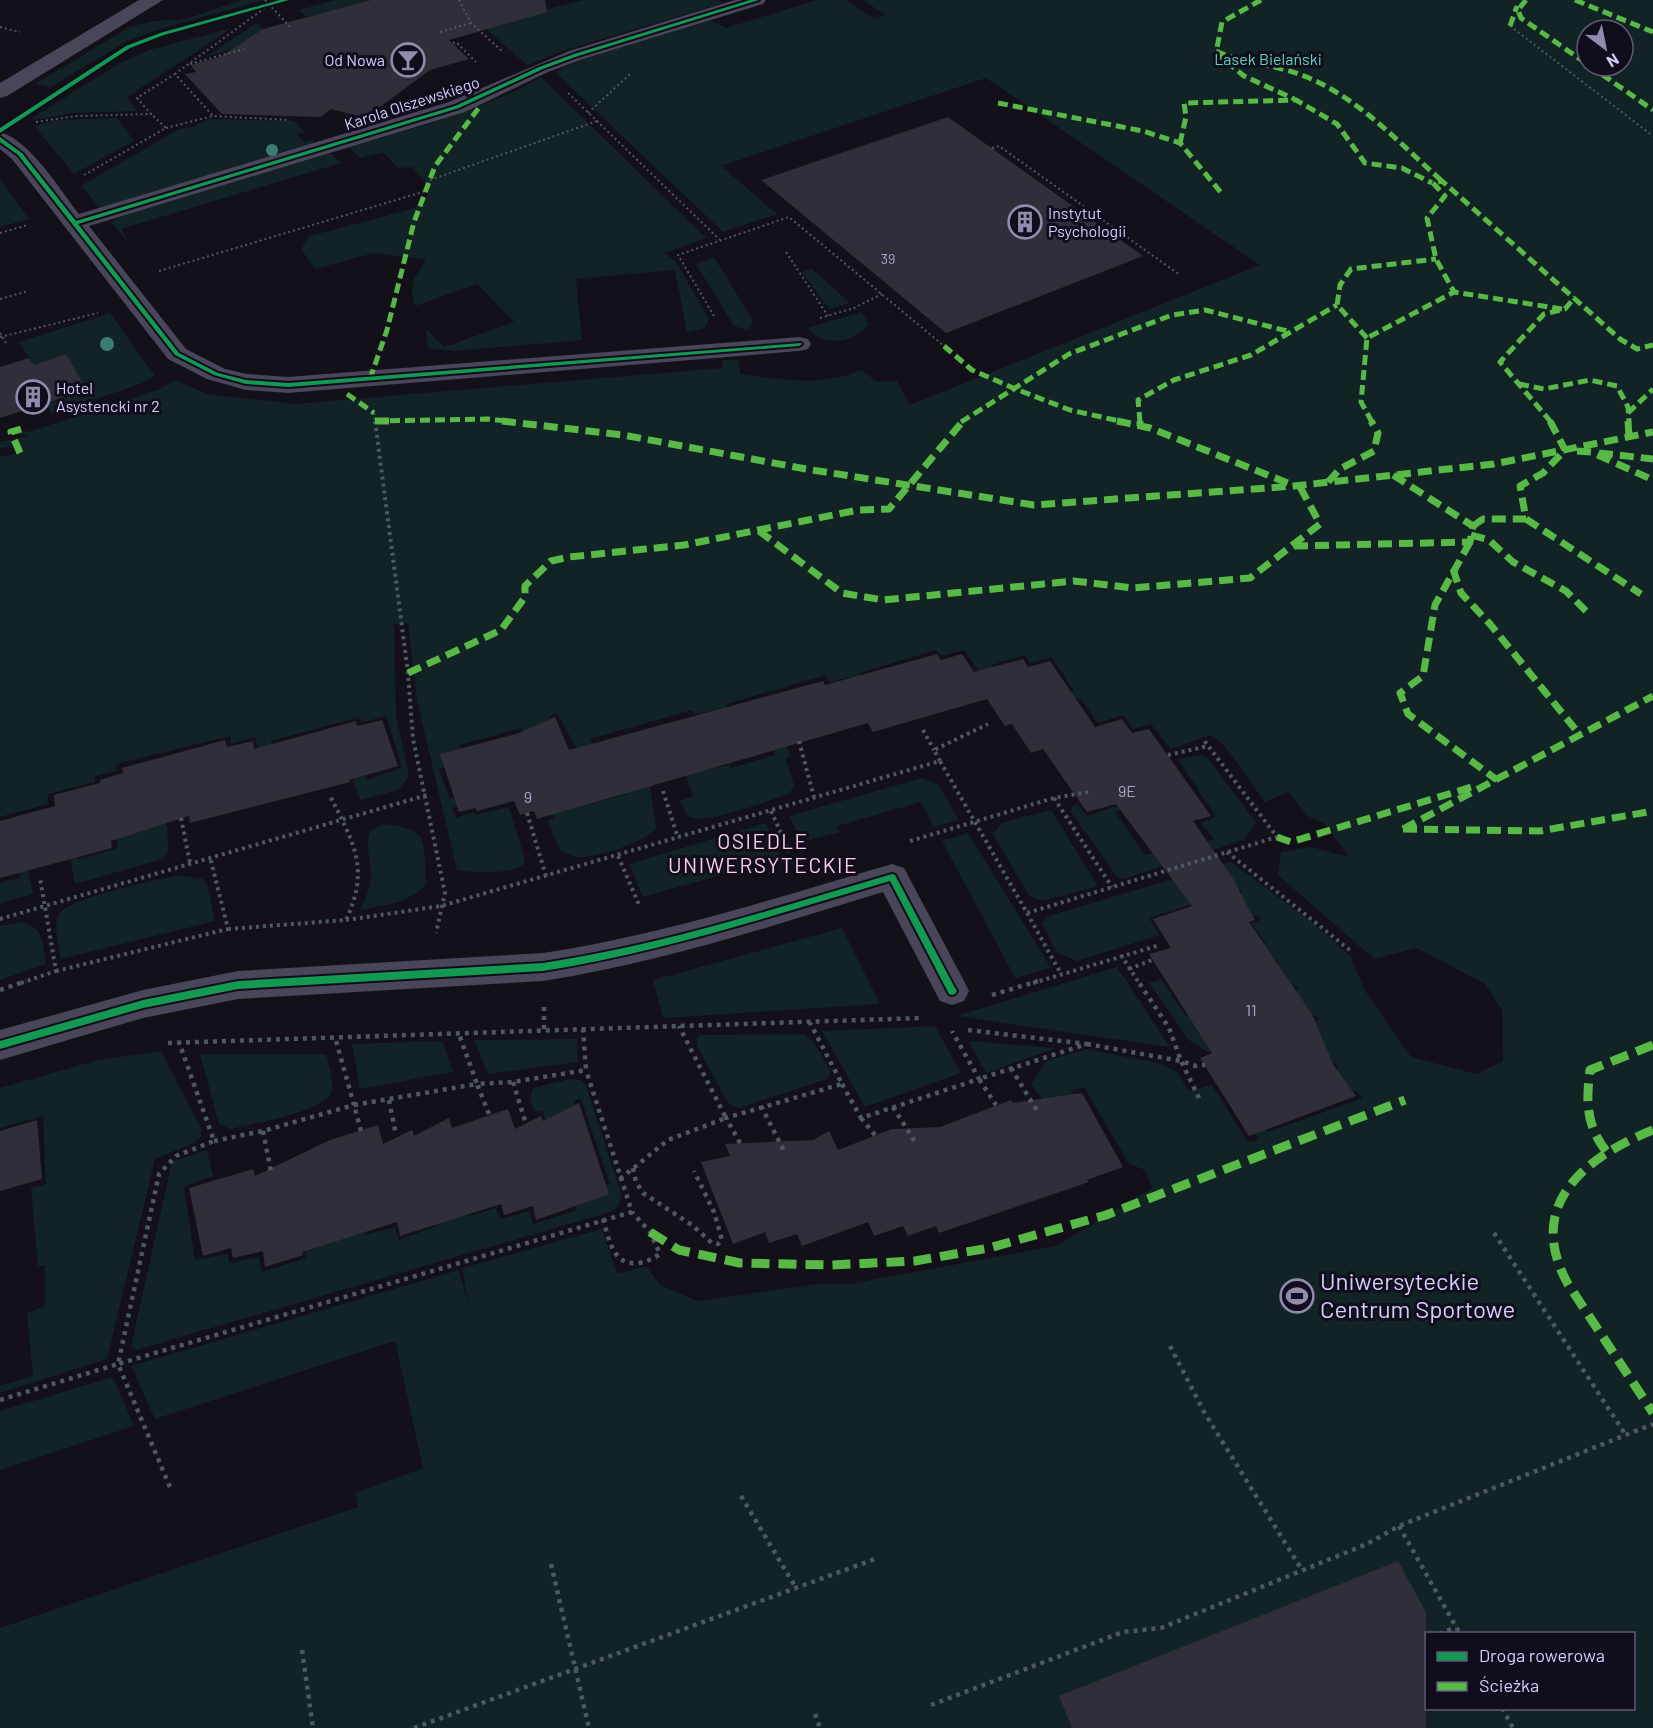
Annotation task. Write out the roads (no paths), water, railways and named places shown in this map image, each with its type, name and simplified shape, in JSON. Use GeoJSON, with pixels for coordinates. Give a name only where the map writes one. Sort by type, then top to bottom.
{"type":"FeatureCollection","features":[{"type":"Feature","properties":{"kind":"street"},"geometry":{"type":"LineString","coordinates":[[0,92],[153,0]]}},
{"type":"Feature","properties":{"kind":"street","name":"Karola Olszewskiego"},"geometry":{"type":"LineString","coordinates":[[86,220],[457,106],[541,68],[756,0]]}},
{"type":"Feature","properties":{"kind":"street"},"geometry":{"type":"LineString","coordinates":[[0,139],[20,154],[86,220],[177,354],[216,374],[246,382],[288,386],[799,344]]}},
{"type":"Feature","properties":{"kind":"street"},"geometry":{"type":"LineString","coordinates":[[0,1045],[143,1004],[238,985],[543,967],[586,962],[656,945],[892,877],[968,994]]}},
{"type":"Feature","properties":{"kind":"place","name":"Od Nowa"},"geometry":{"type":"Point","coordinates":[408,60]}},
{"type":"Feature","properties":{"kind":"place","name":"Instytut Psychologii"},"geometry":{"type":"Point","coordinates":[1025,222]}},
{"type":"Feature","properties":{"kind":"place","name":"Hotel Asystencki nr 2"},"geometry":{"type":"Point","coordinates":[33,397]}},
{"type":"Feature","properties":{"kind":"place","name":"Uniwersyteckie Centrum Sportowe"},"geometry":{"type":"Point","coordinates":[1297,1296]}},
{"type":"Feature","properties":{"kind":"district","name":"OSIEDLE UNIWERSYTECKIE"},"geometry":{"type":"Point","coordinates":[763,854]}},
{"type":"Feature","properties":{"kind":"park label","name":"Lasek Bielański"},"geometry":{"type":"Point","coordinates":[1268,59]}}]}
